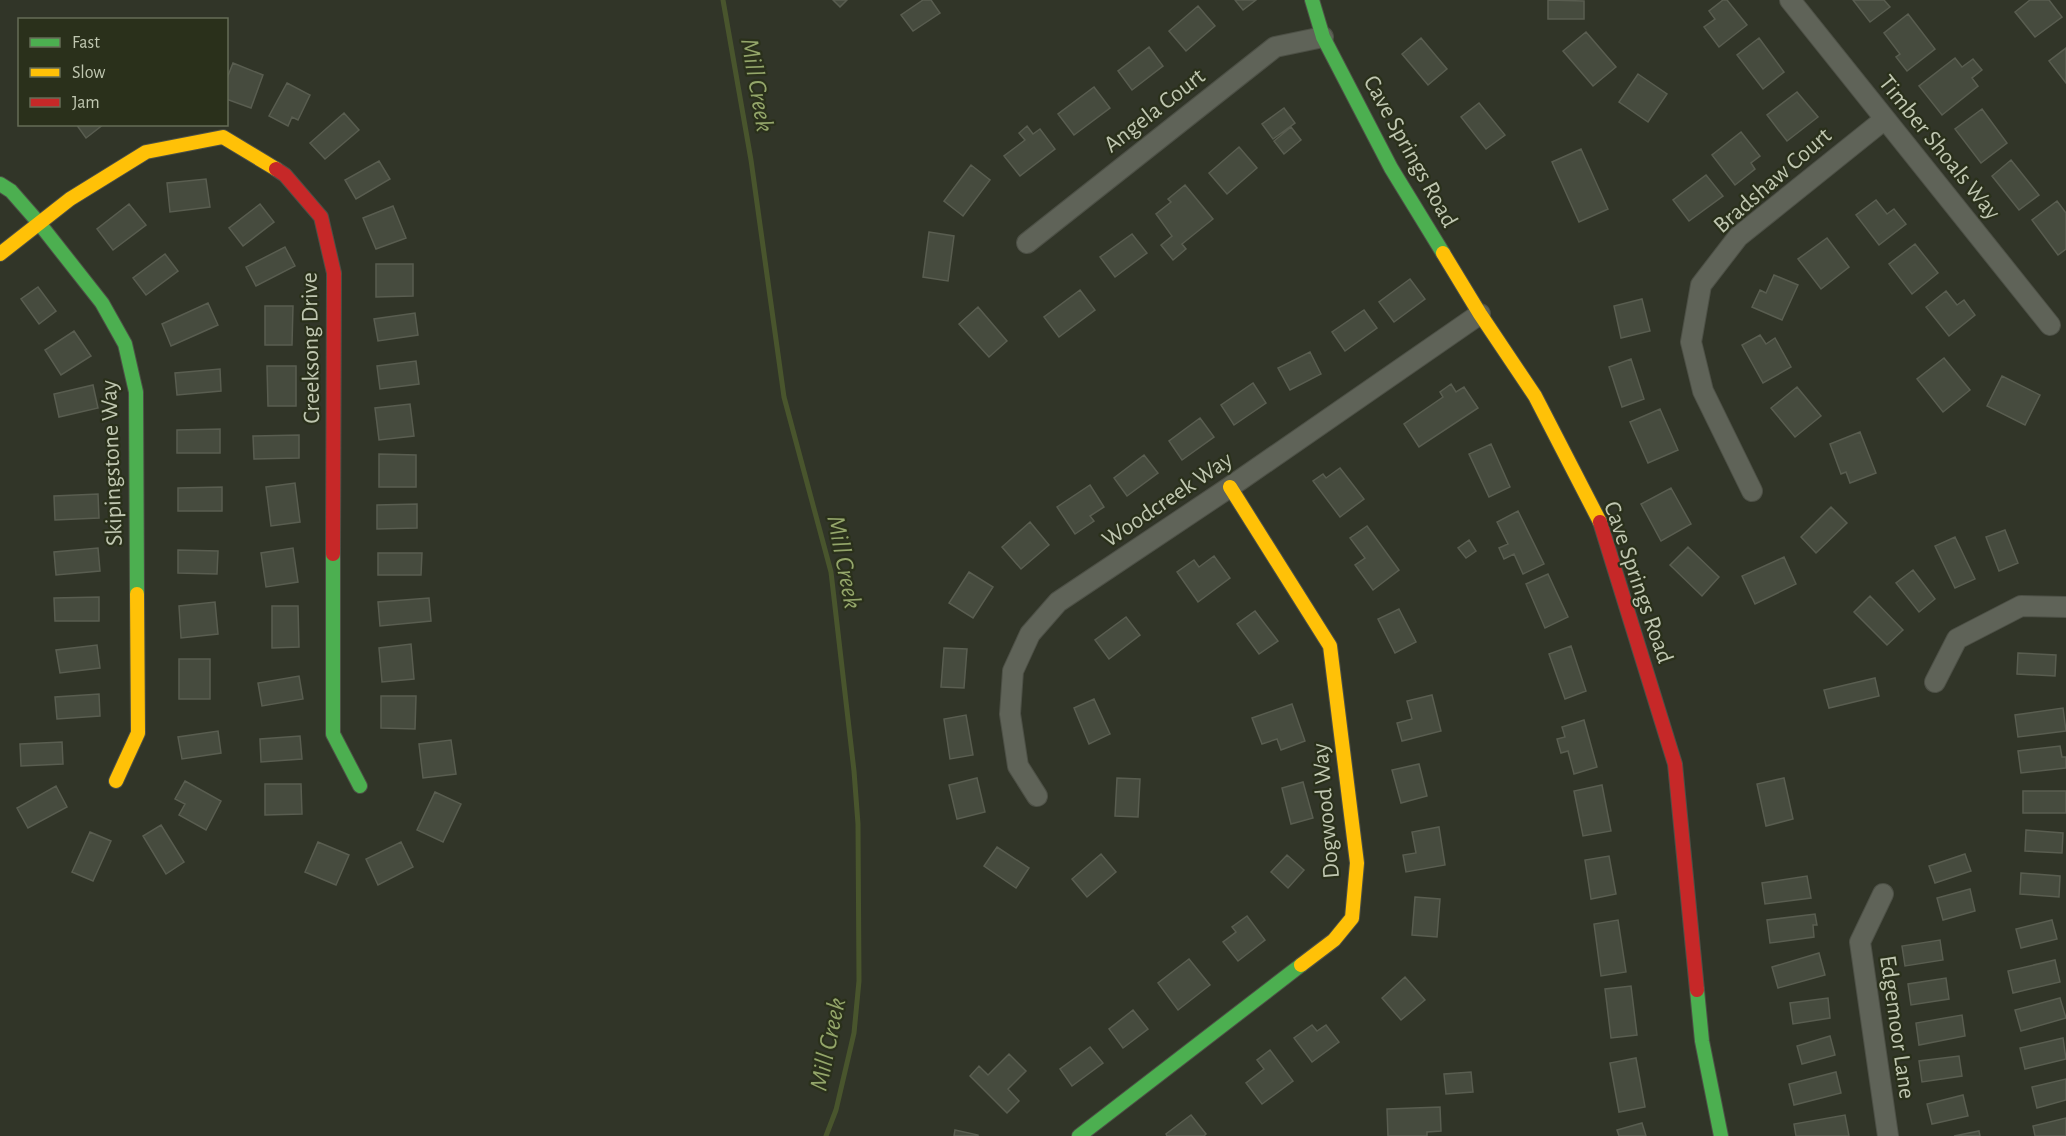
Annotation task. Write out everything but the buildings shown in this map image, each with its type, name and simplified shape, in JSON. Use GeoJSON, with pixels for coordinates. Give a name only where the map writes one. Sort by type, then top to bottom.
{"type":"FeatureCollection","features":[{"type":"Feature","properties":{"kind":"street","name":"Cave Springs Road"},"geometry":{"type":"LineString","coordinates":[[1312,0],[1323,38],[1391,168],[1480,314],[1535,396],[1601,525],[1675,764],[1702,1041],[1721,1136]]}},
{"type":"Feature","properties":{"kind":"street","name":"Timber Shoals Way"},"geometry":{"type":"LineString","coordinates":[[1790,0],[2050,325]]}},
{"type":"Feature","properties":{"kind":"street","name":"Angela Court"},"geometry":{"type":"LineString","coordinates":[[1027,243],[1275,47],[1323,38]]}},
{"type":"Feature","properties":{"kind":"street","name":"Bradshaw Court"},"geometry":{"type":"LineString","coordinates":[[1752,491],[1703,391],[1691,342],[1701,285],[1738,237],[1885,119]]}},
{"type":"Feature","properties":{"kind":"street","name":"Creeksong Drive"},"geometry":{"type":"LineString","coordinates":[[0,254],[70,199],[146,152],[223,137],[285,174],[321,217],[334,273],[333,734],[360,786]]}},
{"type":"Feature","properties":{"kind":"street","name":"Skipingstone Way"},"geometry":{"type":"LineString","coordinates":[[0,184],[11,191],[39,223],[102,303],[125,344],[136,392],[138,733],[116,781]]}},
{"type":"Feature","properties":{"kind":"street","name":"Woodcreek Way"},"geometry":{"type":"LineString","coordinates":[[1037,796],[1018,766],[1010,714],[1013,671],[1030,634],[1058,602],[1230,488],[1480,314]]}},
{"type":"Feature","properties":{"kind":"street","name":"Dogwood Way"},"geometry":{"type":"LineString","coordinates":[[1079,1136],[1334,940],[1352,918],[1357,863],[1330,646],[1230,488]]}},
{"type":"Feature","properties":{"kind":"street"},"geometry":{"type":"LineString","coordinates":[[1935,682],[1957,639],[2021,606],[2066,607]]}},
{"type":"Feature","properties":{"kind":"street","name":"Edgemoor Lane"},"geometry":{"type":"LineString","coordinates":[[1883,894],[1860,942],[1887,1136]]}},
{"type":"Feature","properties":{"kind":"waterway","name":"Mill Creek"},"geometry":{"type":"LineString","coordinates":[[723,0],[751,160],[784,397],[831,572],[854,771],[858,824],[859,981],[854,1033],[836,1110],[826,1136]]}},
{"type":"Feature","properties":{"kind":"traffic: fast"},"geometry":{"type":"LineString","coordinates":[[1312,0],[1323,37],[1391,168],[1443,253]]}},
{"type":"Feature","properties":{"kind":"traffic: fast"},"geometry":{"type":"LineString","coordinates":[[0,184],[11,191],[39,223],[102,303],[125,344],[136,392],[137,594]]}},
{"type":"Feature","properties":{"kind":"traffic: fast"},"geometry":{"type":"LineString","coordinates":[[333,554],[333,734],[360,786]]}},
{"type":"Feature","properties":{"kind":"traffic: fast"},"geometry":{"type":"LineString","coordinates":[[1079,1136],[1301,965]]}},
{"type":"Feature","properties":{"kind":"traffic: fast"},"geometry":{"type":"LineString","coordinates":[[1697,990],[1702,1041],[1721,1136]]}},
{"type":"Feature","properties":{"kind":"traffic: slow"},"geometry":{"type":"LineString","coordinates":[[0,254],[70,199],[146,152],[223,137],[276,169]]}},
{"type":"Feature","properties":{"kind":"traffic: slow"},"geometry":{"type":"LineString","coordinates":[[1443,253],[1480,314],[1535,396],[1600,522]]}},
{"type":"Feature","properties":{"kind":"traffic: slow"},"geometry":{"type":"LineString","coordinates":[[1230,487],[1330,646],[1357,863],[1352,918],[1334,940],[1301,965]]}},
{"type":"Feature","properties":{"kind":"traffic: slow"},"geometry":{"type":"LineString","coordinates":[[116,781],[138,733],[137,594]]}},
{"type":"Feature","properties":{"kind":"traffic: jam"},"geometry":{"type":"LineString","coordinates":[[276,169],[285,175],[321,217],[334,273],[333,554]]}},
{"type":"Feature","properties":{"kind":"traffic: jam"},"geometry":{"type":"LineString","coordinates":[[1600,522],[1675,764],[1697,990]]}}]}
